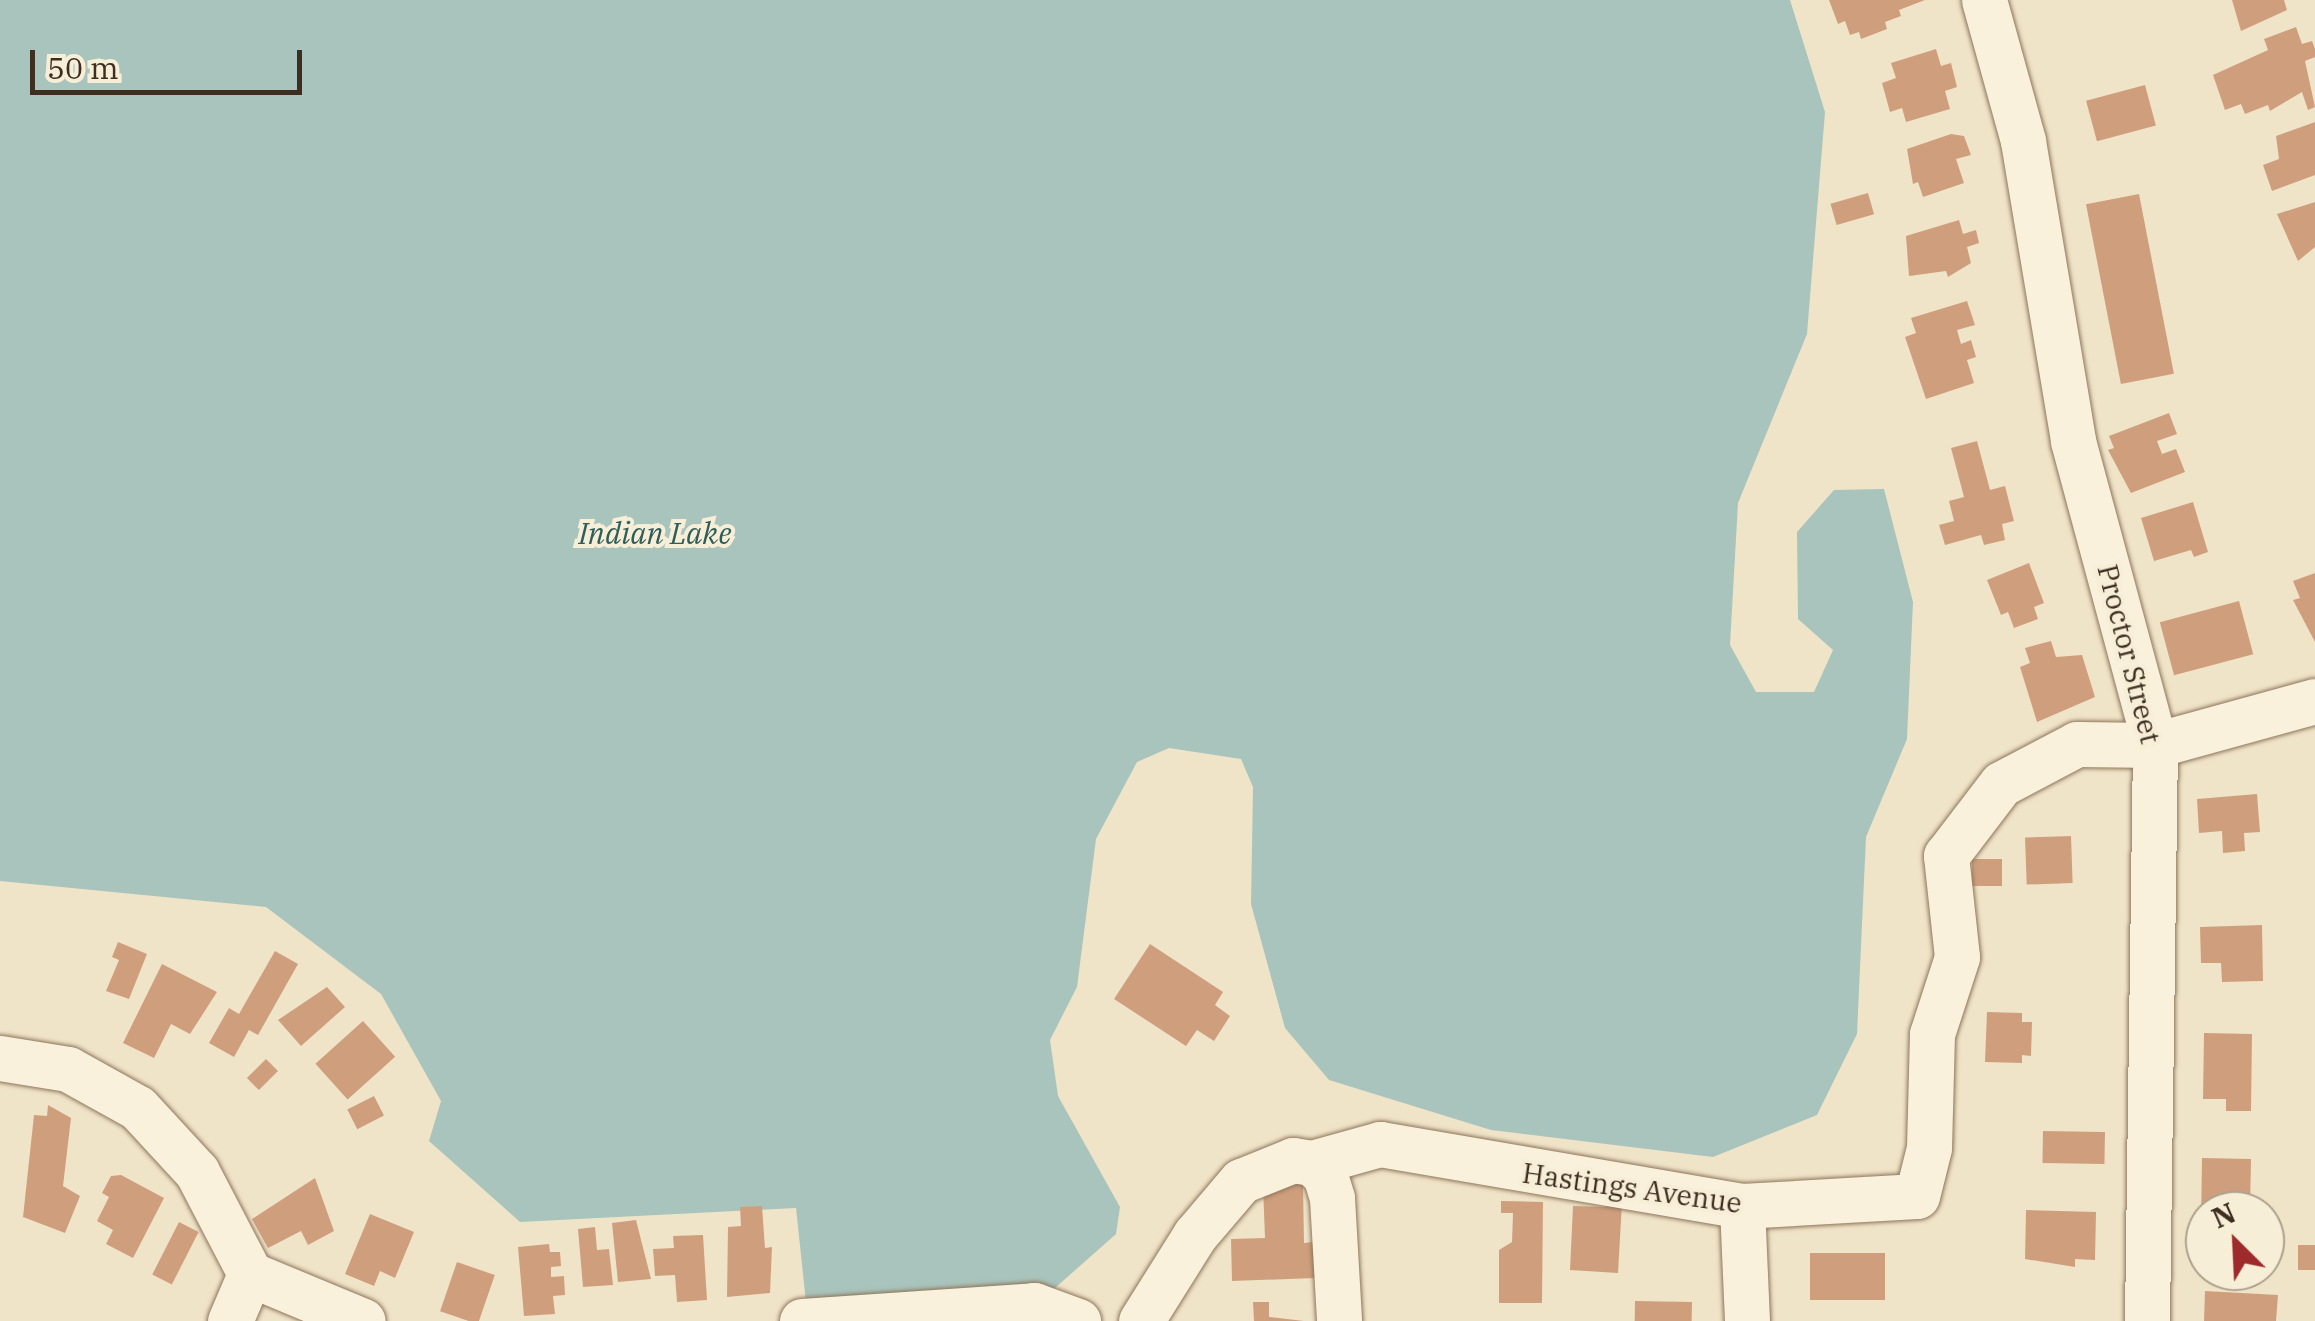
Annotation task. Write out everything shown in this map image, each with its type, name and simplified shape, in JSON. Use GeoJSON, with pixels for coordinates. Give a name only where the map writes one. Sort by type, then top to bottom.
{"type":"FeatureCollection","features":[{"type":"Feature","properties":{"kind":"street","name":"Proctor Street"},"geometry":{"type":"LineString","coordinates":[[1984,0],[2022,141],[2073,441],[2155,745],[2147,1321]]}},
{"type":"Feature","properties":{"kind":"street","name":"Hastings Avenue"},"geometry":{"type":"LineString","coordinates":[[1141,1321],[1230,1192],[1264,1168],[1293,1160],[1312,1162],[1380,1144],[1742,1206],[1918,1196],[1929,1148],[1932,1034],[1957,957],[1946,856],[2002,784],[2077,744],[2155,745],[2315,702]]}},
{"type":"Feature","properties":{"kind":"street"},"geometry":{"type":"LineString","coordinates":[[0,1058],[68,1069],[153,1120],[205,1185],[250,1274],[363,1321]]}},
{"type":"Feature","properties":{"kind":"street"},"geometry":{"type":"LineString","coordinates":[[1312,1162],[1325,1175],[1332,1198],[1339,1321]]}},
{"type":"Feature","properties":{"kind":"street"},"geometry":{"type":"LineString","coordinates":[[1742,1206],[1747,1321]]}},
{"type":"Feature","properties":{"kind":"street"},"geometry":{"type":"LineString","coordinates":[[230,1321],[250,1274]]}},
{"type":"Feature","properties":{"kind":"street"},"geometry":{"type":"LineString","coordinates":[[802,1321],[1034,1305],[1078,1321]]}},
{"type":"Feature","properties":{"kind":"water","name":"Indian Lake"},"geometry":{"type":"Polygon","coordinates":[[[0,0],[1790,0],[1825,112],[1807,334],[1738,503],[1730,645],[1756,692],[1814,692],[1833,650],[1798,619],[1797,532],[1834,490],[1884,489],[1913,602],[1907,739],[1866,837],[1857,1034],[1817,1115],[1713,1157],[1491,1130],[1329,1080],[1285,1028],[1251,904],[1253,787],[1241,759],[1169,748],[1137,762],[1096,839],[1077,987],[1050,1040],[1058,1096],[1120,1207],[1116,1234],[1055,1288],[1006,1321],[808,1321],[796,1208],[520,1222],[429,1141],[441,1101],[381,994],[266,907],[0,881],[0,0]]]}},
{"type":"Feature","properties":{"kind":"building"},"geometry":{"type":"Polygon","coordinates":[[[1829,0],[1925,0],[1899,10],[1901,16],[1885,22],[1887,29],[1861,39],[1859,32],[1850,35],[1845,21],[1838,24],[1829,0]]]}},
{"type":"Feature","properties":{"kind":"building"},"geometry":{"type":"Polygon","coordinates":[[[2232,0],[2284,0],[2287,10],[2241,31],[2232,0]]]}},
{"type":"Feature","properties":{"kind":"building"},"geometry":{"type":"Polygon","coordinates":[[[2296,27],[2302,44],[2312,41],[2315,49],[2315,57],[2305,61],[2315,107],[2308,110],[2302,92],[2270,111],[2268,105],[2245,114],[2241,104],[2225,110],[2213,75],[2268,50],[2264,39],[2296,27]]]}},
{"type":"Feature","properties":{"kind":"building"},"geometry":{"type":"Polygon","coordinates":[[[1936,49],[1941,66],[1951,63],[1957,87],[1945,91],[1950,109],[1906,122],[1902,108],[1890,112],[1882,83],[1896,78],[1891,63],[1936,49]]]}},
{"type":"Feature","properties":{"kind":"building"},"geometry":{"type":"Polygon","coordinates":[[[2145,85],[2156,126],[2097,141],[2086,101],[2145,85]]]}},
{"type":"Feature","properties":{"kind":"building"},"geometry":{"type":"Polygon","coordinates":[[[2315,122],[2315,175],[2272,191],[2263,165],[2279,159],[2276,136],[2315,122]]]}},
{"type":"Feature","properties":{"kind":"building"},"geometry":{"type":"Polygon","coordinates":[[[1951,134],[1964,136],[1971,155],[1956,159],[1964,183],[1923,197],[1918,182],[1913,184],[1907,149],[1951,134]]]}},
{"type":"Feature","properties":{"kind":"building"},"geometry":{"type":"Polygon","coordinates":[[[1868,193],[1874,214],[1837,225],[1831,204],[1868,193]]]}},
{"type":"Feature","properties":{"kind":"building"},"geometry":{"type":"Polygon","coordinates":[[[2139,194],[2174,374],[2121,384],[2086,204],[2139,194]]]}},
{"type":"Feature","properties":{"kind":"building"},"geometry":{"type":"Polygon","coordinates":[[[2315,202],[2315,247],[2298,261],[2277,214],[2315,202]]]}},
{"type":"Feature","properties":{"kind":"building"},"geometry":{"type":"Polygon","coordinates":[[[1959,220],[1963,234],[1976,230],[1979,243],[1967,247],[1971,263],[1948,277],[1946,271],[1909,276],[1906,236],[1959,220]]]}},
{"type":"Feature","properties":{"kind":"building"},"geometry":{"type":"Polygon","coordinates":[[[1967,301],[1975,325],[1957,330],[1961,344],[1971,340],[1976,357],[1967,360],[1974,383],[1926,399],[1905,337],[1916,333],[1911,318],[1967,301]]]}},
{"type":"Feature","properties":{"kind":"building"},"geometry":{"type":"Polygon","coordinates":[[[2169,413],[2177,434],[2157,441],[2162,454],[2176,449],[2185,472],[2131,493],[2108,450],[2114,448],[2109,436],[2169,413]]]}},
{"type":"Feature","properties":{"kind":"building"},"geometry":{"type":"Polygon","coordinates":[[[1977,441],[1990,490],[2005,486],[2014,521],[2002,524],[2005,540],[1984,545],[1981,535],[1945,545],[1939,525],[1954,521],[1949,501],[1964,497],[1951,448],[1977,441]]]}},
{"type":"Feature","properties":{"kind":"building"},"geometry":{"type":"Polygon","coordinates":[[[2193,502],[2208,552],[2194,557],[2191,550],[2154,561],[2141,518],[2193,502]]]}},
{"type":"Feature","properties":{"kind":"building"},"geometry":{"type":"Polygon","coordinates":[[[2029,563],[2044,603],[2034,607],[2038,619],[2014,628],[2008,612],[2001,615],[1987,580],[2029,563]]]}},
{"type":"Feature","properties":{"kind":"building"},"geometry":{"type":"Polygon","coordinates":[[[2315,573],[2315,642],[2293,600],[2300,598],[2293,581],[2315,573]]]}},
{"type":"Feature","properties":{"kind":"building"},"geometry":{"type":"Polygon","coordinates":[[[2239,601],[2253,654],[2174,675],[2160,622],[2239,601]]]}},
{"type":"Feature","properties":{"kind":"building"},"geometry":{"type":"Polygon","coordinates":[[[2051,641],[2056,657],[2082,655],[2095,697],[2037,722],[2020,667],[2030,663],[2025,648],[2051,641]]]}},
{"type":"Feature","properties":{"kind":"building"},"geometry":{"type":"Polygon","coordinates":[[[2257,794],[2260,832],[2244,833],[2245,851],[2223,853],[2222,831],[2199,833],[2197,799],[2257,794]]]}},
{"type":"Feature","properties":{"kind":"building"},"geometry":{"type":"Polygon","coordinates":[[[2071,836],[2073,883],[2027,885],[2025,838],[2071,836]]]}},
{"type":"Feature","properties":{"kind":"building"},"geometry":{"type":"Polygon","coordinates":[[[1972,859],[2002,859],[2002,886],[1972,886],[1972,859]]]}},
{"type":"Feature","properties":{"kind":"building"},"geometry":{"type":"Polygon","coordinates":[[[2262,925],[2263,981],[2222,982],[2221,963],[2201,963],[2200,927],[2262,925]]]}},
{"type":"Feature","properties":{"kind":"building"},"geometry":{"type":"Polygon","coordinates":[[[118,942],[147,954],[129,999],[106,991],[119,960],[112,957],[118,942]]]}},
{"type":"Feature","properties":{"kind":"building"},"geometry":{"type":"Polygon","coordinates":[[[1150,944],[1223,992],[1215,1005],[1230,1016],[1214,1041],[1197,1030],[1186,1046],[1114,999],[1150,944]]]}},
{"type":"Feature","properties":{"kind":"building"},"geometry":{"type":"Polygon","coordinates":[[[275,951],[298,964],[258,1035],[249,1030],[234,1057],[209,1043],[229,1008],[239,1014],[275,951]]]}},
{"type":"Feature","properties":{"kind":"building"},"geometry":{"type":"Polygon","coordinates":[[[162,964],[217,992],[190,1034],[171,1024],[154,1058],[123,1043],[162,964]]]}},
{"type":"Feature","properties":{"kind":"building"},"geometry":{"type":"Polygon","coordinates":[[[327,987],[345,1007],[301,1046],[278,1020],[327,987]]]}},
{"type":"Feature","properties":{"kind":"building"},"geometry":{"type":"Polygon","coordinates":[[[1987,1012],[2022,1013],[2022,1022],[2032,1022],[2031,1056],[2022,1055],[2022,1063],[1985,1062],[1987,1012]]]}},
{"type":"Feature","properties":{"kind":"building"},"geometry":{"type":"Polygon","coordinates":[[[363,1021],[395,1057],[348,1099],[315,1064],[363,1021]]]}},
{"type":"Feature","properties":{"kind":"building"},"geometry":{"type":"Polygon","coordinates":[[[2204,1033],[2252,1034],[2251,1111],[2226,1111],[2226,1099],[2203,1099],[2204,1033]]]}},
{"type":"Feature","properties":{"kind":"building"},"geometry":{"type":"Polygon","coordinates":[[[266,1059],[278,1071],[259,1090],[247,1078],[266,1059]]]}},
{"type":"Feature","properties":{"kind":"building"},"geometry":{"type":"Polygon","coordinates":[[[374,1096],[384,1116],[357,1129],[347,1110],[374,1096]]]}},
{"type":"Feature","properties":{"kind":"building"},"geometry":{"type":"Polygon","coordinates":[[[48,1105],[71,1118],[63,1186],[80,1196],[65,1233],[23,1217],[34,1115],[47,1116],[48,1105]]]}},
{"type":"Feature","properties":{"kind":"building"},"geometry":{"type":"Polygon","coordinates":[[[2043,1131],[2105,1132],[2104,1164],[2042,1163],[2043,1131]]]}},
{"type":"Feature","properties":{"kind":"building"},"geometry":{"type":"Polygon","coordinates":[[[2202,1158],[2251,1159],[2250,1191],[2201,1191],[2202,1158]]]}},
{"type":"Feature","properties":{"kind":"building"},"geometry":{"type":"Polygon","coordinates":[[[121,1175],[164,1198],[133,1258],[106,1244],[113,1230],[97,1221],[109,1197],[102,1193],[111,1176],[121,1175]]]}},
{"type":"Feature","properties":{"kind":"building"},"geometry":{"type":"Polygon","coordinates":[[[315,1178],[334,1231],[308,1245],[301,1231],[268,1248],[252,1219],[315,1178]]]}},
{"type":"Feature","properties":{"kind":"building"},"geometry":{"type":"Polygon","coordinates":[[[1303,1184],[1304,1243],[1313,1242],[1315,1278],[1232,1281],[1231,1239],[1265,1238],[1263,1186],[1303,1184]]]}},
{"type":"Feature","properties":{"kind":"building"},"geometry":{"type":"Polygon","coordinates":[[[1501,1201],[1543,1202],[1542,1303],[1499,1303],[1499,1250],[1512,1242],[1513,1213],[1501,1213],[1501,1201]]]}},
{"type":"Feature","properties":{"kind":"building"},"geometry":{"type":"Polygon","coordinates":[[[1607,1202],[1622,1203],[1618,1273],[1570,1270],[1573,1206],[1606,1207],[1607,1202]]]}},
{"type":"Feature","properties":{"kind":"building"},"geometry":{"type":"Polygon","coordinates":[[[762,1206],[765,1248],[772,1247],[770,1293],[727,1297],[728,1227],[741,1226],[740,1207],[762,1206]]]}},
{"type":"Feature","properties":{"kind":"building"},"geometry":{"type":"Polygon","coordinates":[[[2026,1210],[2096,1212],[2095,1260],[2075,1259],[2075,1267],[2025,1259],[2026,1210]]]}},
{"type":"Feature","properties":{"kind":"building"},"geometry":{"type":"Polygon","coordinates":[[[370,1214],[414,1232],[395,1278],[380,1271],[374,1286],[345,1274],[370,1214]]]}},
{"type":"Feature","properties":{"kind":"building"},"geometry":{"type":"Polygon","coordinates":[[[636,1220],[651,1279],[618,1282],[612,1223],[636,1220]]]}},
{"type":"Feature","properties":{"kind":"building"},"geometry":{"type":"Polygon","coordinates":[[[179,1222],[199,1232],[172,1285],[152,1275],[179,1222]]]}},
{"type":"Feature","properties":{"kind":"building"},"geometry":{"type":"Polygon","coordinates":[[[595,1227],[597,1250],[609,1249],[613,1285],[583,1287],[578,1229],[595,1227]]]}},
{"type":"Feature","properties":{"kind":"building"},"geometry":{"type":"Polygon","coordinates":[[[703,1235],[707,1300],[677,1302],[675,1275],[655,1276],[653,1249],[674,1248],[673,1236],[703,1235]]]}},
{"type":"Feature","properties":{"kind":"building"},"geometry":{"type":"Polygon","coordinates":[[[549,1244],[550,1252],[560,1252],[561,1266],[551,1267],[551,1277],[564,1276],[565,1295],[553,1296],[555,1314],[524,1316],[518,1247],[549,1244]]]}},
{"type":"Feature","properties":{"kind":"building"},"geometry":{"type":"Polygon","coordinates":[[[2298,1245],[2315,1245],[2315,1270],[2298,1270],[2298,1245]]]}},
{"type":"Feature","properties":{"kind":"building"},"geometry":{"type":"Polygon","coordinates":[[[1810,1253],[1885,1253],[1885,1300],[1810,1300],[1810,1253]]]}},
{"type":"Feature","properties":{"kind":"building"},"geometry":{"type":"Polygon","coordinates":[[[457,1262],[495,1275],[479,1321],[440,1311],[457,1262]]]}},
{"type":"Feature","properties":{"kind":"building"},"geometry":{"type":"Polygon","coordinates":[[[2205,1291],[2278,1295],[2276,1321],[2204,1321],[2205,1291]]]}},
{"type":"Feature","properties":{"kind":"building"},"geometry":{"type":"Polygon","coordinates":[[[1635,1301],[1692,1302],[1692,1321],[1635,1321],[1635,1301]]]}},
{"type":"Feature","properties":{"kind":"building"},"geometry":{"type":"Polygon","coordinates":[[[1253,1302],[1269,1302],[1269,1317],[1304,1321],[1254,1321],[1253,1302]]]}}]}
